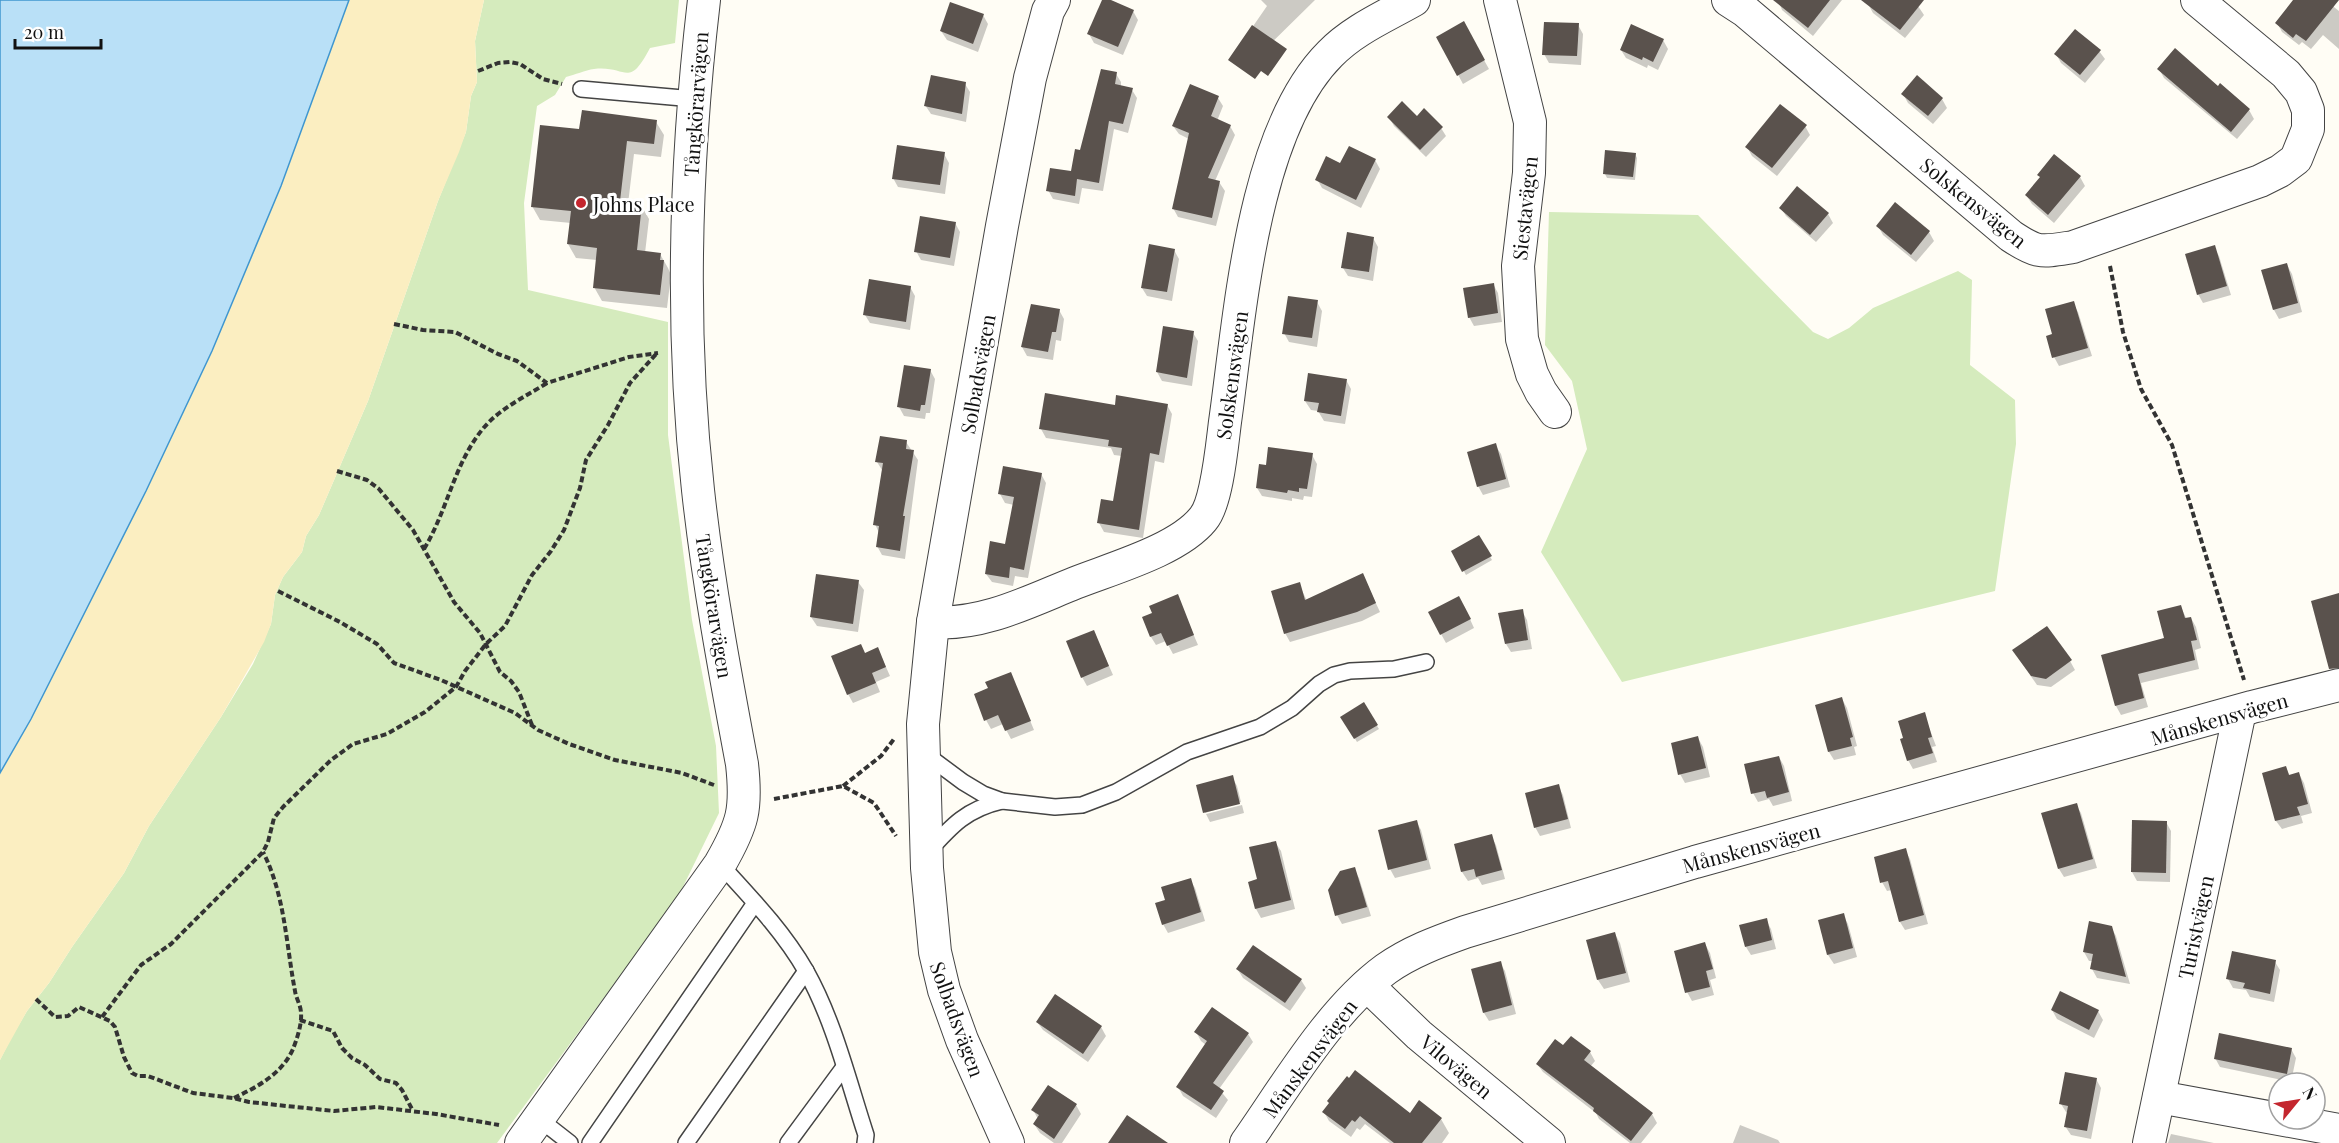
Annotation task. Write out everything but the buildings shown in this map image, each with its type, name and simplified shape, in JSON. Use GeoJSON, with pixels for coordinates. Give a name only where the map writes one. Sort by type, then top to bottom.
{"type":"FeatureCollection","features":[{"type":"Feature","properties":{"kind":"street","name":"Tångkörarvägen"},"geometry":{"type":"LineString","coordinates":[[529,1131],[720,864],[735,837],[743,815],[745,793],[742,764],[709,576],[698,488],[689,352],[689,189],[694,99],[704,0]]}},
{"type":"Feature","properties":{"kind":"street","name":"Solbadsvägen"},"geometry":{"type":"LineString","coordinates":[[1008,1143],[962,1040],[944,990],[935,952],[926,861],[923,738],[933,622],[1002,226],[1028,89],[1048,11],[1054,0]]}},
{"type":"Feature","properties":{"kind":"street","name":"Solskensvägen"},"geometry":{"type":"LineString","coordinates":[[933,622],[953,624],[1029,601],[1171,544],[1194,529],[1206,517],[1213,495],[1222,441],[1250,248],[1266,181],[1285,125],[1304,88],[1318,67],[1332,52],[1369,26],[1414,0]]}},
{"type":"Feature","properties":{"kind":"street","name":"Siestavägen"},"geometry":{"type":"LineString","coordinates":[[1500,0],[1530,122],[1531,147],[1518,266],[1522,339],[1532,374],[1541,392],[1556,412]]}},
{"type":"Feature","properties":{"kind":"street","name":"Solskensvägen"},"geometry":{"type":"LineString","coordinates":[[1728,0],[1745,11],[2011,236],[2041,252],[2062,249],[2260,181],[2280,171],[2296,159],[2308,129],[2308,110],[2301,92],[2286,74],[2197,0]]}},
{"type":"Feature","properties":{"kind":"street","name":"Månskensvägen"},"geometry":{"type":"LineString","coordinates":[[1246,1143],[1326,1030],[1367,985],[1387,968],[1408,956],[1464,932],[1695,862],[2246,709],[2339,686]]}},
{"type":"Feature","properties":{"kind":"street","name":"Turistvägen"},"geometry":{"type":"LineString","coordinates":[[2149,1143],[2246,709]]}},
{"type":"Feature","properties":{"kind":"street","name":"Vilovägen"},"geometry":{"type":"LineString","coordinates":[[1367,985],[1419,1035],[1549,1143]]}},
{"type":"Feature","properties":{"kind":"street"},"geometry":{"type":"LineString","coordinates":[[2159,1097],[2339,1130]]}},
{"type":"Feature","properties":{"kind":"lane"},"geometry":{"type":"LineString","coordinates":[[580,89],[694,99]]}},
{"type":"Feature","properties":{"kind":"lane"},"geometry":{"type":"LineString","coordinates":[[923,738],[963,782],[983,794],[1002,801],[1055,807],[1082,805],[1100,800],[1187,752],[1260,727],[1292,708],[1319,684],[1334,675],[1350,670],[1394,669],[1426,662]]}},
{"type":"Feature","properties":{"kind":"lane"},"geometry":{"type":"LineString","coordinates":[[926,861],[950,827],[970,811],[1002,801]]}},
{"type":"Feature","properties":{"kind":"lane"},"geometry":{"type":"LineString","coordinates":[[720,864],[777,926],[806,971],[824,1007],[866,1135],[865,1143]]}},
{"type":"Feature","properties":{"kind":"lane"},"geometry":{"type":"LineString","coordinates":[[590,1143],[755,903]]}},
{"type":"Feature","properties":{"kind":"lane"},"geometry":{"type":"LineString","coordinates":[[686,1143],[806,971]]}},
{"type":"Feature","properties":{"kind":"lane"},"geometry":{"type":"LineString","coordinates":[[788,1143],[844,1067]]}},
{"type":"Feature","properties":{"kind":"lane"},"geometry":{"type":"LineString","coordinates":[[529,1131],[570,1143]]}},
{"type":"Feature","properties":{"kind":"path"},"geometry":{"type":"LineString","coordinates":[[478,71],[498,63],[510,62],[520,64],[543,79],[580,89]]}},
{"type":"Feature","properties":{"kind":"path"},"geometry":{"type":"LineString","coordinates":[[2102,236],[2114,279],[2123,332],[2141,388],[2172,445],[2246,709]]}},
{"type":"Feature","properties":{"kind":"path"},"geometry":{"type":"LineString","coordinates":[[394,324],[423,330],[455,332],[517,361],[547,383]]}},
{"type":"Feature","properties":{"kind":"path"},"geometry":{"type":"LineString","coordinates":[[424,549],[435,531],[460,465],[479,433],[491,420],[547,383],[629,357],[658,352],[689,352]]}},
{"type":"Feature","properties":{"kind":"path"},"geometry":{"type":"LineString","coordinates":[[102,1017],[141,965],[171,944],[263,852],[274,818],[331,760],[353,744],[387,734],[425,712],[456,687],[486,644],[505,626],[532,575],[564,530],[580,488],[586,460],[630,383],[658,352]]}},
{"type":"Feature","properties":{"kind":"path"},"geometry":{"type":"LineString","coordinates":[[337,471],[367,480],[379,489],[412,530],[449,595],[480,633],[500,672],[519,692],[532,725]]}},
{"type":"Feature","properties":{"kind":"path"},"geometry":{"type":"LineString","coordinates":[[278,591],[340,622],[376,644],[394,663],[515,713],[532,725],[569,744],[615,760],[682,773],[716,786],[745,793],[774,799],[843,786],[880,756],[906,723],[923,738]]}},
{"type":"Feature","properties":{"kind":"path"},"geometry":{"type":"LineString","coordinates":[[843,786],[874,803],[916,867],[926,861]]}},
{"type":"Feature","properties":{"kind":"path"},"geometry":{"type":"LineString","coordinates":[[233,1098],[260,1086],[285,1063],[293,1051],[302,1014],[295,992],[281,900],[263,852]]}},
{"type":"Feature","properties":{"kind":"path"},"geometry":{"type":"LineString","coordinates":[[36,999],[55,1017],[68,1016],[79,1007],[110,1021],[115,1027],[127,1065],[138,1076],[148,1076],[193,1093],[249,1102],[334,1111],[376,1107],[413,1111],[529,1131]]}},
{"type":"Feature","properties":{"kind":"path"},"geometry":{"type":"LineString","coordinates":[[300,1020],[333,1031],[342,1048],[352,1058],[365,1065],[380,1079],[396,1083],[413,1111]]}},
{"type":"Feature","properties":{"kind":"green space"},"geometry":{"type":"Polygon","coordinates":[[[484,0],[679,0],[675,43],[650,48],[643,61],[631,72],[594,69],[566,77],[555,95],[537,106],[524,203],[528,290],[668,322],[668,435],[692,620],[716,746],[719,813],[678,897],[497,1143],[0,1143],[0,1060],[27,1011],[49,983],[124,873],[149,826],[253,664],[271,624],[275,595],[283,577],[302,552],[306,536],[319,515],[368,401],[438,201],[466,132],[471,96],[477,82],[475,41],[484,0]]]}},
{"type":"Feature","properties":{"kind":"green space"},"geometry":{"type":"Polygon","coordinates":[[[1549,212],[1698,215],[1813,332],[1828,339],[1849,328],[1873,308],[1958,271],[1972,280],[1970,365],[2015,400],[2016,444],[1995,591],[1622,682],[1541,552],[1587,449],[1572,381],[1545,345],[1549,212]]]}},
{"type":"Feature","properties":{"kind":"sand"},"geometry":{"type":"Polygon","coordinates":[[[349,0],[484,0],[475,41],[477,82],[471,96],[466,132],[438,201],[368,401],[319,515],[306,536],[302,552],[283,577],[275,595],[271,624],[264,642],[221,717],[149,826],[124,873],[49,983],[27,1011],[0,1060],[0,774],[31,719],[146,491],[212,351],[281,186],[349,0]]]}},
{"type":"Feature","properties":{"kind":"water"},"geometry":{"type":"Polygon","coordinates":[[[0,0],[349,0],[281,186],[212,351],[146,491],[31,719],[0,773],[0,0]]]}},
{"type":"Feature","properties":{"kind":"place","name":"Johns Place"},"geometry":{"type":"Point","coordinates":[581,203]}}]}
